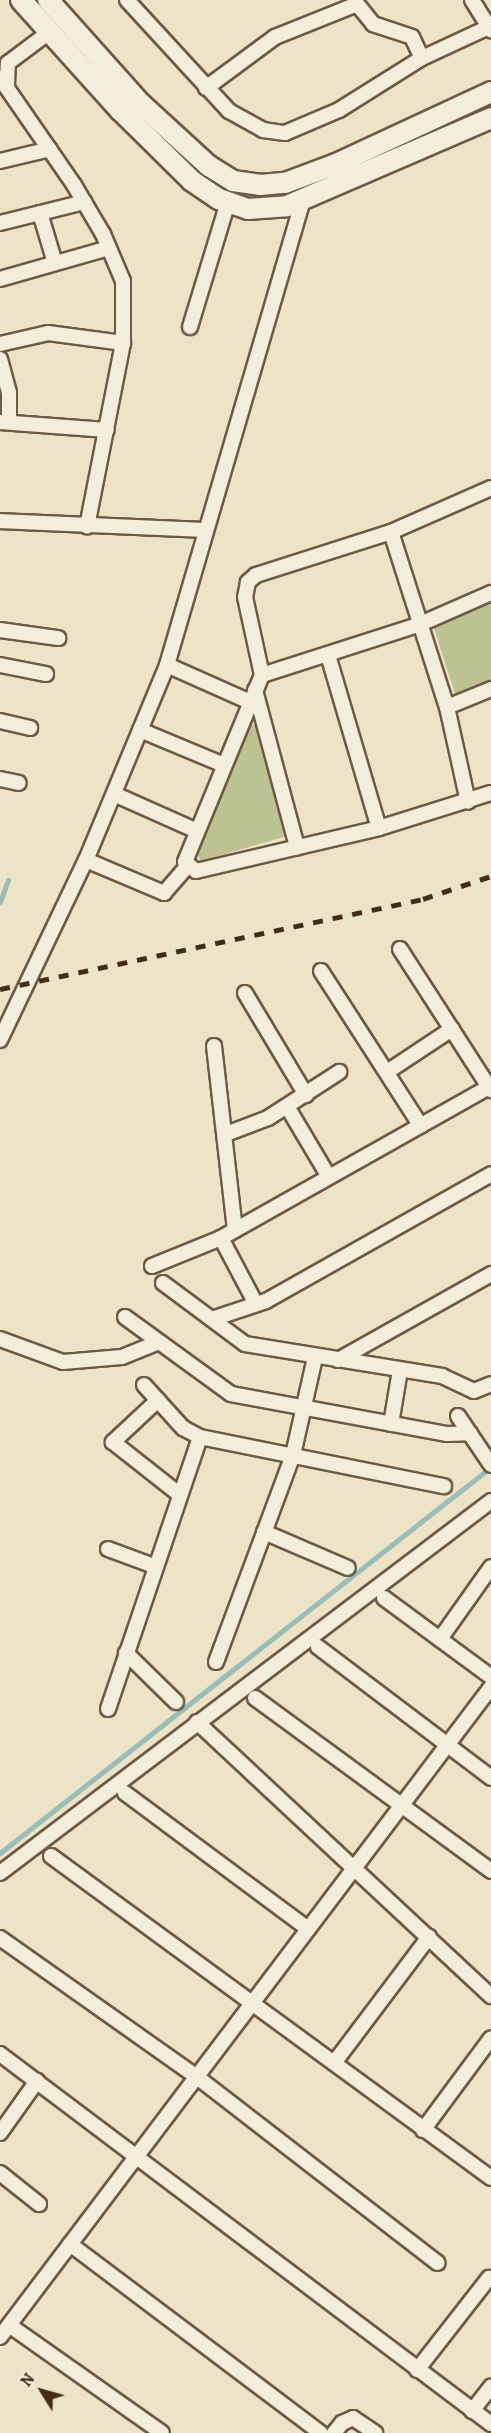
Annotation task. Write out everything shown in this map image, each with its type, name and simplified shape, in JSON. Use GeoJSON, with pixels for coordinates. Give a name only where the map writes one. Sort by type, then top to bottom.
{"type":"FeatureCollection","features":[{"type":"Feature","properties":{"kind":"main road"},"geometry":{"type":"LineString","coordinates":[[21,0],[48,33],[192,181],[228,202],[248,209],[269,209],[303,199],[491,118]]}},
{"type":"Feature","properties":{"kind":"main road"},"geometry":{"type":"LineString","coordinates":[[48,0],[141,104],[209,166],[233,181],[260,185],[285,183],[336,164],[491,92]]}},
{"type":"Feature","properties":{"kind":"street"},"geometry":{"type":"LineString","coordinates":[[127,0],[206,88],[244,120],[263,130],[285,133],[339,110],[422,58],[490,28],[472,0]]}},
{"type":"Feature","properties":{"kind":"street"},"geometry":{"type":"LineString","coordinates":[[206,88],[275,37],[357,4],[373,24],[412,37],[422,58]]}},
{"type":"Feature","properties":{"kind":"street"},"geometry":{"type":"LineString","coordinates":[[48,33],[8,63],[3,86],[50,149],[84,202],[109,248],[123,281],[123,343],[87,526]]}},
{"type":"Feature","properties":{"kind":"street"},"geometry":{"type":"LineString","coordinates":[[0,161],[50,149]]}},
{"type":"Feature","properties":{"kind":"street"},"geometry":{"type":"LineString","coordinates":[[0,1040],[86,860],[167,665],[204,530],[303,199]]}},
{"type":"Feature","properties":{"kind":"street"},"geometry":{"type":"LineString","coordinates":[[0,223],[84,202]]}},
{"type":"Feature","properties":{"kind":"street"},"geometry":{"type":"LineString","coordinates":[[190,327],[228,202]]}},
{"type":"Feature","properties":{"kind":"street"},"geometry":{"type":"LineString","coordinates":[[40,213],[54,263]]}},
{"type":"Feature","properties":{"kind":"street"},"geometry":{"type":"LineString","coordinates":[[0,279],[109,248]]}},
{"type":"Feature","properties":{"kind":"street"},"geometry":{"type":"LineString","coordinates":[[0,344],[48,333],[123,343]]}},
{"type":"Feature","properties":{"kind":"street"},"geometry":{"type":"LineString","coordinates":[[0,359],[9,392],[4,421],[107,430]]}},
{"type":"Feature","properties":{"kind":"street"},"geometry":{"type":"LineString","coordinates":[[187,867],[185,857],[262,675],[245,597],[248,582],[256,575],[391,532],[491,488]]}},
{"type":"Feature","properties":{"kind":"street"},"geometry":{"type":"LineString","coordinates":[[0,521],[204,530]]}},
{"type":"Feature","properties":{"kind":"street"},"geometry":{"type":"LineString","coordinates":[[391,532],[418,626],[447,707],[468,801]]}},
{"type":"Feature","properties":{"kind":"street"},"geometry":{"type":"LineString","coordinates":[[262,675],[418,626],[491,593]]}},
{"type":"Feature","properties":{"kind":"street"},"geometry":{"type":"LineString","coordinates":[[0,630],[57,638]]}},
{"type":"Feature","properties":{"kind":"street"},"geometry":{"type":"LineString","coordinates":[[328,656],[379,828]]}},
{"type":"Feature","properties":{"kind":"street"},"geometry":{"type":"LineString","coordinates":[[0,665],[46,674]]}},
{"type":"Feature","properties":{"kind":"street"},"geometry":{"type":"LineString","coordinates":[[167,665],[253,696]]}},
{"type":"Feature","properties":{"kind":"street"},"geometry":{"type":"LineString","coordinates":[[447,707],[491,689]]}},
{"type":"Feature","properties":{"kind":"street"},"geometry":{"type":"LineString","coordinates":[[253,696],[297,847]]}},
{"type":"Feature","properties":{"kind":"street"},"geometry":{"type":"LineString","coordinates":[[0,721],[30,728]]}},
{"type":"Feature","properties":{"kind":"street"},"geometry":{"type":"LineString","coordinates":[[140,730],[224,765]]}},
{"type":"Feature","properties":{"kind":"street"},"geometry":{"type":"LineString","coordinates":[[0,779],[19,783]]}},
{"type":"Feature","properties":{"kind":"street"},"geometry":{"type":"LineString","coordinates":[[187,867],[196,871],[379,828],[491,793]]}},
{"type":"Feature","properties":{"kind":"street"},"geometry":{"type":"LineString","coordinates":[[114,794],[197,831]]}},
{"type":"Feature","properties":{"kind":"street"},"geometry":{"type":"LineString","coordinates":[[86,860],[164,893],[187,867]]}},
{"type":"Feature","properties":{"kind":"street"},"geometry":{"type":"LineString","coordinates":[[152,1266],[221,1238],[490,1088],[400,949]]}},
{"type":"Feature","properties":{"kind":"street"},"geometry":{"type":"LineString","coordinates":[[321,971],[422,1126]]}},
{"type":"Feature","properties":{"kind":"street"},"geometry":{"type":"LineString","coordinates":[[245,993],[306,1095]]}},
{"type":"Feature","properties":{"kind":"street"},"geometry":{"type":"LineString","coordinates":[[387,1072],[452,1029]]}},
{"type":"Feature","properties":{"kind":"street"},"geometry":{"type":"LineString","coordinates":[[214,1046],[236,1230]]}},
{"type":"Feature","properties":{"kind":"street"},"geometry":{"type":"LineString","coordinates":[[226,1134],[288,1108],[339,1072]]}},
{"type":"Feature","properties":{"kind":"street"},"geometry":{"type":"LineString","coordinates":[[288,1108],[329,1177]]}},
{"type":"Feature","properties":{"kind":"street"},"geometry":{"type":"LineString","coordinates":[[212,1319],[256,1304],[491,1174]]}},
{"type":"Feature","properties":{"kind":"street"},"geometry":{"type":"LineString","coordinates":[[221,1238],[256,1304]]}},
{"type":"Feature","properties":{"kind":"street"},"geometry":{"type":"LineString","coordinates":[[338,1360],[491,1274]]}},
{"type":"Feature","properties":{"kind":"street"},"geometry":{"type":"LineString","coordinates":[[163,1283],[245,1344],[442,1376],[474,1391],[491,1384]]}},
{"type":"Feature","properties":{"kind":"street"},"geometry":{"type":"LineString","coordinates":[[125,1317],[222,1390],[447,1434],[470,1433]]}},
{"type":"Feature","properties":{"kind":"street"},"geometry":{"type":"LineString","coordinates":[[0,1339],[63,1362],[122,1357],[159,1342]]}},
{"type":"Feature","properties":{"kind":"street"},"geometry":{"type":"LineString","coordinates":[[216,1662],[293,1455],[315,1357]]}},
{"type":"Feature","properties":{"kind":"street"},"geometry":{"type":"LineString","coordinates":[[391,1424],[399,1370]]}},
{"type":"Feature","properties":{"kind":"street"},"geometry":{"type":"LineString","coordinates":[[144,1385],[183,1428],[200,1437],[444,1486]]}},
{"type":"Feature","properties":{"kind":"street"},"geometry":{"type":"LineString","coordinates":[[158,1400],[113,1442],[180,1495]]}},
{"type":"Feature","properties":{"kind":"street"},"geometry":{"type":"LineString","coordinates":[[458,1416],[487,1459]]}},
{"type":"Feature","properties":{"kind":"street"},"geometry":{"type":"LineString","coordinates":[[108,1709],[154,1566],[200,1437]]}},
{"type":"Feature","properties":{"kind":"street"},"geometry":{"type":"LineString","coordinates":[[0,1873],[491,1501]]}},
{"type":"Feature","properties":{"kind":"street"},"geometry":{"type":"LineString","coordinates":[[264,1532],[348,1568]]}},
{"type":"Feature","properties":{"kind":"street"},"geometry":{"type":"LineString","coordinates":[[108,1549],[154,1566]]}},
{"type":"Feature","properties":{"kind":"street"},"geometry":{"type":"LineString","coordinates":[[440,1639],[491,1567]]}},
{"type":"Feature","properties":{"kind":"street"},"geometry":{"type":"LineString","coordinates":[[384,1598],[491,1677]]}},
{"type":"Feature","properties":{"kind":"street"},"geometry":{"type":"LineString","coordinates":[[318,1647],[491,1778]]}},
{"type":"Feature","properties":{"kind":"street"},"geometry":{"type":"LineString","coordinates":[[126,1653],[176,1702]]}},
{"type":"Feature","properties":{"kind":"street"},"geometry":{"type":"LineString","coordinates":[[0,2337],[491,1687]]}},
{"type":"Feature","properties":{"kind":"street"},"geometry":{"type":"LineString","coordinates":[[255,1698],[491,1872]]}},
{"type":"Feature","properties":{"kind":"street"},"geometry":{"type":"LineString","coordinates":[[197,1722],[353,1870],[491,1996]]}},
{"type":"Feature","properties":{"kind":"street"},"geometry":{"type":"LineString","coordinates":[[125,1793],[308,1929]]}},
{"type":"Feature","properties":{"kind":"street"},"geometry":{"type":"LineString","coordinates":[[51,1856],[491,2178]]}},
{"type":"Feature","properties":{"kind":"street"},"geometry":{"type":"LineString","coordinates":[[334,2063],[429,1937]]}},
{"type":"Feature","properties":{"kind":"street"},"geometry":{"type":"LineString","coordinates":[[0,1938],[197,2077],[438,2263]]}},
{"type":"Feature","properties":{"kind":"street"},"geometry":{"type":"LineString","coordinates":[[423,2130],[491,2037]]}},
{"type":"Feature","properties":{"kind":"street"},"geometry":{"type":"LineString","coordinates":[[0,2055],[491,2424]]}},
{"type":"Feature","properties":{"kind":"street"},"geometry":{"type":"LineString","coordinates":[[0,2133],[37,2081]]}},
{"type":"Feature","properties":{"kind":"street"},"geometry":{"type":"LineString","coordinates":[[0,2173],[39,2204]]}},
{"type":"Feature","properties":{"kind":"street"},"geometry":{"type":"LineString","coordinates":[[70,2244],[321,2433]]}},
{"type":"Feature","properties":{"kind":"street"},"geometry":{"type":"LineString","coordinates":[[417,2370],[489,2278]]}},
{"type":"Feature","properties":{"kind":"street"},"geometry":{"type":"LineString","coordinates":[[9,2325],[162,2433]]}},
{"type":"Feature","properties":{"kind":"street"},"geometry":{"type":"LineString","coordinates":[[472,2410],[491,2387]]}},
{"type":"Feature","properties":{"kind":"street"},"geometry":{"type":"LineString","coordinates":[[334,2433],[342,2423],[353,2418],[375,2433]]}},
{"type":"Feature","properties":{"kind":"green space"},"geometry":{"type":"Polygon","coordinates":[[[491,598],[491,683],[456,697],[433,625],[491,598]]]}},
{"type":"Feature","properties":{"kind":"green space"},"geometry":{"type":"Polygon","coordinates":[[[250,725],[257,725],[287,836],[201,861],[196,852],[250,725]]]}},
{"type":"Feature","properties":{"kind":"waterway"},"geometry":{"type":"LineString","coordinates":[[0,902],[8,880]]}},
{"type":"Feature","properties":{"kind":"waterway"},"geometry":{"type":"LineString","coordinates":[[0,1853],[491,1467]]}},
{"type":"Feature","properties":{"kind":"railway"},"geometry":{"type":"LineString","coordinates":[[0,989],[423,899],[491,876]]}}]}
